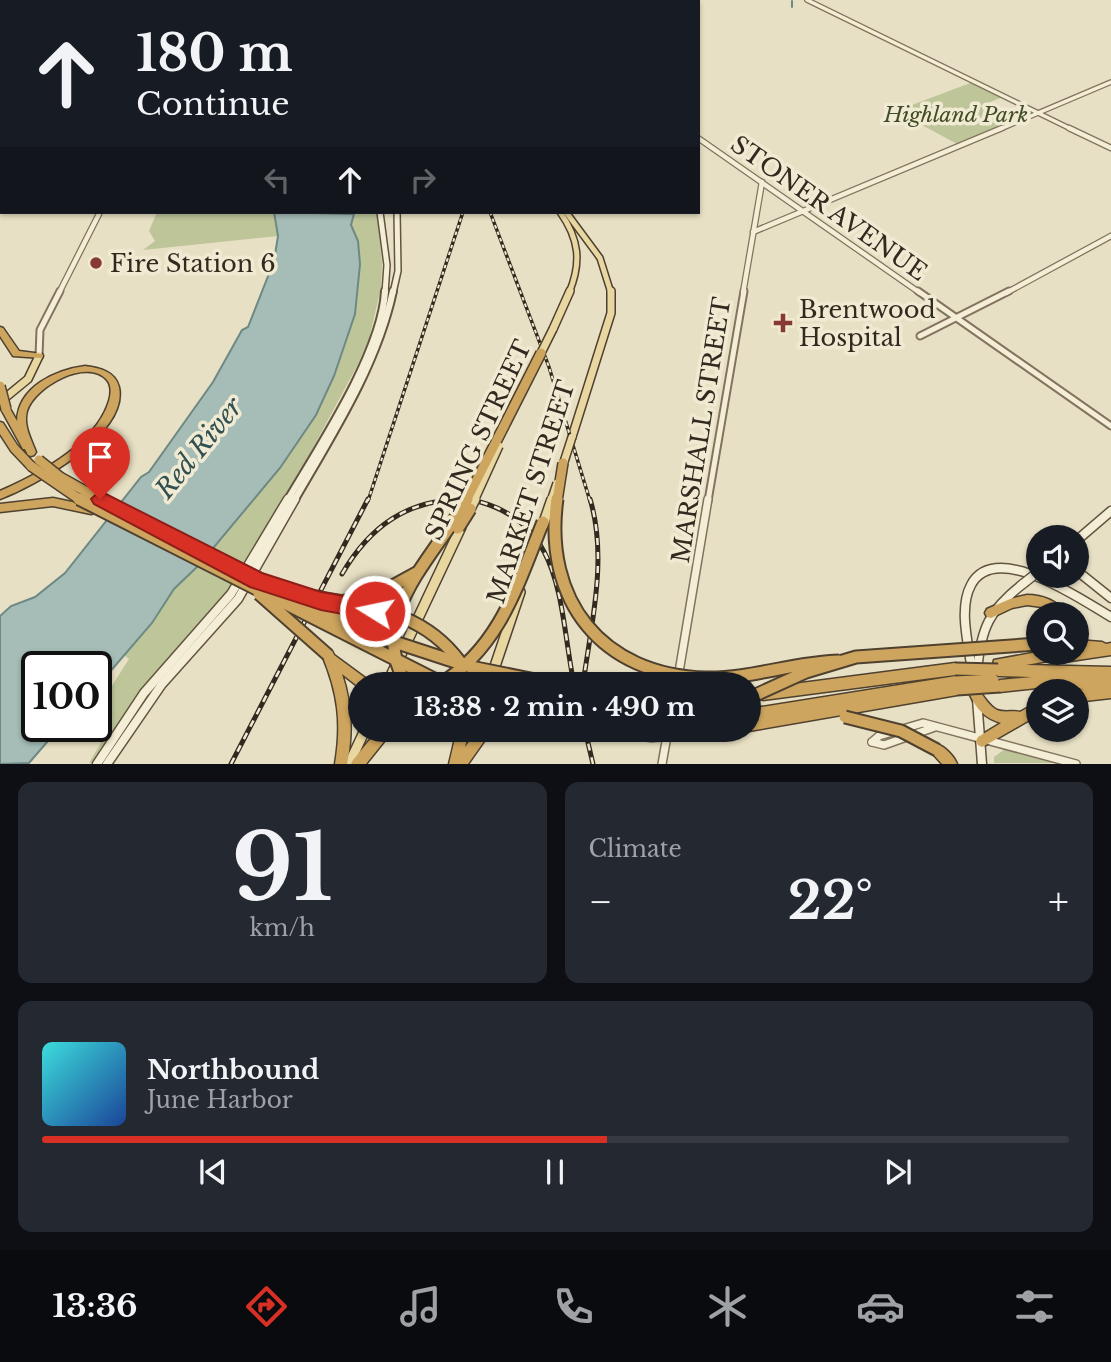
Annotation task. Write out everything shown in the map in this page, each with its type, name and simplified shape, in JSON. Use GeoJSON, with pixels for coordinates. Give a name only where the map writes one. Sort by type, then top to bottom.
{"type":"FeatureCollection","features":[{"type":"Feature","properties":{"kind":"highway"},"geometry":{"type":"LineString","coordinates":[[0,330],[12,350],[23,356],[39,352]]}},
{"type":"Feature","properties":{"kind":"highway"},"geometry":{"type":"LineString","coordinates":[[401,672],[393,652],[393,629],[399,608],[457,518],[515,398],[541,353]]}},
{"type":"Feature","properties":{"kind":"highway"},"geometry":{"type":"LineString","coordinates":[[0,495],[38,476],[95,434],[113,406],[113,382],[102,373],[83,370],[54,378],[35,391],[23,409],[22,418],[33,459]]}},
{"type":"Feature","properties":{"kind":"highway"},"geometry":{"type":"LineString","coordinates":[[0,385],[3,405],[33,459],[73,496],[253,583],[358,629],[412,650],[496,672]]}},
{"type":"Feature","properties":{"kind":"highway"},"geometry":{"type":"LineString","coordinates":[[0,426],[14,448],[76,486],[420,672]]}},
{"type":"Feature","properties":{"kind":"highway"},"geometry":{"type":"LineString","coordinates":[[564,463],[554,522],[558,573],[577,613],[608,645],[646,667],[691,678],[730,677],[811,663],[839,662]]}},
{"type":"Feature","properties":{"kind":"highway"},"geometry":{"type":"LineString","coordinates":[[2,508],[53,502],[114,517]]}},
{"type":"Feature","properties":{"kind":"highway"},"geometry":{"type":"LineString","coordinates":[[309,596],[349,601],[376,595],[396,586],[437,554],[470,509]]}},
{"type":"Feature","properties":{"kind":"highway"},"geometry":{"type":"LineString","coordinates":[[460,672],[471,665],[491,641],[543,522]]}},
{"type":"Feature","properties":{"kind":"highway"},"geometry":{"type":"LineString","coordinates":[[253,583],[420,621],[446,640],[463,672]]}},
{"type":"Feature","properties":{"kind":"highway"},"geometry":{"type":"LineString","coordinates":[[253,583],[327,655],[349,672]]}},
{"type":"Feature","properties":{"kind":"highway"},"geometry":{"type":"LineString","coordinates":[[1024,583],[1041,602]]}},
{"type":"Feature","properties":{"kind":"highway"},"geometry":{"type":"LineString","coordinates":[[991,613],[1018,600],[1038,600]]}},
{"type":"Feature","properties":{"kind":"highway"},"geometry":{"type":"LineString","coordinates":[[761,691],[806,672],[880,654],[1026,646]]}},
{"type":"Feature","properties":{"kind":"highway"},"geometry":{"type":"LineString","coordinates":[[1089,646],[1111,649]]}},
{"type":"Feature","properties":{"kind":"highway"},"geometry":{"type":"LineString","coordinates":[[1089,652],[1111,649]]}},
{"type":"Feature","properties":{"kind":"highway"},"geometry":{"type":"LineString","coordinates":[[327,655],[346,704],[346,732],[341,764]]}},
{"type":"Feature","properties":{"kind":"highway"},"geometry":{"type":"LineString","coordinates":[[761,695],[854,683],[896,689],[956,686],[1028,665]]}},
{"type":"Feature","properties":{"kind":"highway"},"geometry":{"type":"LineString","coordinates":[[761,723],[850,707],[956,669],[972,669],[1046,681],[1111,685]]}},
{"type":"Feature","properties":{"kind":"highway"},"geometry":{"type":"LineString","coordinates":[[999,675],[1111,673]]}},
{"type":"Feature","properties":{"kind":"highway"},"geometry":{"type":"LineString","coordinates":[[976,691],[986,709],[999,718],[1022,715]]}},
{"type":"Feature","properties":{"kind":"highway"},"geometry":{"type":"LineString","coordinates":[[1089,695],[1111,692]]}},
{"type":"Feature","properties":{"kind":"highway"},"geometry":{"type":"LineString","coordinates":[[761,714],[850,707],[946,758]]}},
{"type":"Feature","properties":{"kind":"highway"},"geometry":{"type":"LineString","coordinates":[[982,741],[1026,713]]}},
{"type":"Feature","properties":{"kind":"highway"},"geometry":{"type":"LineString","coordinates":[[357,764],[376,742]]}},
{"type":"Feature","properties":{"kind":"highway"},"geometry":{"type":"LineString","coordinates":[[457,764],[461,742]]}},
{"type":"Feature","properties":{"kind":"highway"},"geometry":{"type":"LineString","coordinates":[[457,764],[476,742]]}},
{"type":"Feature","properties":{"kind":"main road"},"geometry":{"type":"LineString","coordinates":[[97,764],[144,693],[231,594],[317,450],[355,378],[377,328],[385,297],[387,264],[380,214]]}},
{"type":"Feature","properties":{"kind":"main road"},"geometry":{"type":"LineString","coordinates":[[107,764],[162,684],[238,599],[343,416],[377,347],[391,305],[398,271],[397,214]]}},
{"type":"Feature","properties":{"kind":"main road","name":"SPRING STREET"},"geometry":{"type":"LineString","coordinates":[[393,672],[573,287],[580,260],[573,231],[561,214]]}},
{"type":"Feature","properties":{"kind":"main road","name":"MARKET STREET"},"geometry":{"type":"LineString","coordinates":[[493,672],[610,316],[611,288],[597,252],[585,232],[568,214]]}},
{"type":"Feature","properties":{"kind":"main road"},"geometry":{"type":"LineString","coordinates":[[3,405],[30,376],[39,352]]}},
{"type":"Feature","properties":{"kind":"main road"},"geometry":{"type":"LineString","coordinates":[[1089,530],[1111,511]]}},
{"type":"Feature","properties":{"kind":"main road"},"geometry":{"type":"LineString","coordinates":[[982,764],[982,741],[967,622],[968,594],[973,580],[983,571],[1003,567],[1025,572],[1111,617]]}},
{"type":"Feature","properties":{"kind":"main road"},"geometry":{"type":"LineString","coordinates":[[1089,580],[1111,598]]}},
{"type":"Feature","properties":{"kind":"main road"},"geometry":{"type":"LineString","coordinates":[[976,691],[980,637],[991,613],[1024,583]]}},
{"type":"Feature","properties":{"kind":"main road"},"geometry":{"type":"LineString","coordinates":[[349,764],[359,742]]}},
{"type":"Feature","properties":{"kind":"main road"},"geometry":{"type":"LineString","coordinates":[[457,764],[465,742]]}},
{"type":"Feature","properties":{"kind":"street"},"geometry":{"type":"LineString","coordinates":[[807,0],[1111,148]]}},
{"type":"Feature","properties":{"kind":"street"},"geometry":{"type":"LineString","coordinates":[[754,232],[1111,82]]}},
{"type":"Feature","properties":{"kind":"street","name":"STONER AVENUE"},"geometry":{"type":"LineString","coordinates":[[700,139],[1111,426]]}},
{"type":"Feature","properties":{"kind":"street","name":"MARSHALL STREET"},"geometry":{"type":"LineString","coordinates":[[679,672],[762,182]]}},
{"type":"Feature","properties":{"kind":"street"},"geometry":{"type":"LineString","coordinates":[[39,352],[40,330],[99,214]]}},
{"type":"Feature","properties":{"kind":"street"},"geometry":{"type":"LineString","coordinates":[[920,336],[958,319],[1111,236]]}},
{"type":"Feature","properties":{"kind":"street"},"geometry":{"type":"LineString","coordinates":[[935,726],[884,745],[872,742],[879,736],[923,723],[935,726],[982,741],[999,742],[1076,764]]}},
{"type":"Feature","properties":{"kind":"street"},"geometry":{"type":"LineString","coordinates":[[662,764],[666,742]]}},
{"type":"Feature","properties":{"kind":"green space","name":"Highland Park"},"geometry":{"type":"Polygon","coordinates":[[[973,82],[1003,97],[980,106],[1013,123],[959,145],[896,111],[973,82]]]}},
{"type":"Feature","properties":{"kind":"green space"},"geometry":{"type":"Polygon","coordinates":[[[156,214],[274,214],[278,236],[143,250],[155,241],[149,231],[156,214]]]}},
{"type":"Feature","properties":{"kind":"green space"},"geometry":{"type":"Polygon","coordinates":[[[353,214],[377,214],[382,263],[381,288],[369,339],[357,366],[300,472],[219,604],[145,684],[112,733],[112,686],[129,659],[124,655],[153,623],[174,589],[199,565],[269,480],[334,376],[355,314],[360,264],[358,241],[351,225],[353,214]]]}},
{"type":"Feature","properties":{"kind":"green space"},"geometry":{"type":"Polygon","coordinates":[[[101,742],[106,742],[92,763],[89,763],[101,742]]]}},
{"type":"Feature","properties":{"kind":"green space"},"geometry":{"type":"Polygon","coordinates":[[[1005,749],[1057,763],[994,763],[994,757],[1005,749]]]}},
{"type":"Feature","properties":{"kind":"water","name":"Red River"},"geometry":{"type":"Polygon","coordinates":[[[274,214],[354,214],[351,225],[358,241],[360,264],[355,314],[334,376],[316,415],[280,468],[199,565],[174,589],[152,623],[112,669],[112,651],[21,651],[21,742],[47,742],[29,763],[0,764],[0,616],[11,606],[35,597],[65,573],[141,477],[149,472],[213,382],[242,330],[248,327],[274,261],[278,236],[274,214]]]}},
{"type":"Feature","properties":{"kind":"waterway"},"geometry":{"type":"LineString","coordinates":[[792,1],[792,7]]}},
{"type":"Feature","properties":{"kind":"railway"},"geometry":{"type":"LineString","coordinates":[[368,501],[462,214]]}},
{"type":"Feature","properties":{"kind":"railway"},"geometry":{"type":"LineString","coordinates":[[491,214],[549,367],[590,501]]}},
{"type":"Feature","properties":{"kind":"railway"},"geometry":{"type":"LineString","coordinates":[[231,764],[368,499]]}},
{"type":"Feature","properties":{"kind":"railway"},"geometry":{"type":"LineString","coordinates":[[443,501],[463,499]]}},
{"type":"Feature","properties":{"kind":"railway"},"geometry":{"type":"LineString","coordinates":[[467,499],[473,501]]}},
{"type":"Feature","properties":{"kind":"railway"},"geometry":{"type":"LineString","coordinates":[[585,672],[598,568],[598,544],[590,499]]}},
{"type":"Feature","properties":{"kind":"railway"},"geometry":{"type":"LineString","coordinates":[[438,501],[443,501]]}},
{"type":"Feature","properties":{"kind":"railway"},"geometry":{"type":"LineString","coordinates":[[342,574],[378,529],[407,511],[424,504],[443,501]]}},
{"type":"Feature","properties":{"kind":"railway"},"geometry":{"type":"LineString","coordinates":[[443,501],[473,501]]}},
{"type":"Feature","properties":{"kind":"railway"},"geometry":{"type":"LineString","coordinates":[[473,501],[499,509],[523,525],[540,545],[552,569],[559,596],[572,672]]}},
{"type":"Feature","properties":{"kind":"railway"},"geometry":{"type":"LineString","coordinates":[[588,742],[593,764]]}},
{"type":"Feature","properties":{"kind":"place","name":"Fire Station 6"},"geometry":{"type":"Point","coordinates":[96,263]}},
{"type":"Feature","properties":{"kind":"place","name":"Brentwood Hospital"},"geometry":{"type":"Point","coordinates":[783,323]}},
{"type":"Feature","properties":{"kind":"route"},"geometry":{"type":"LineString","coordinates":[[100,499],[257,580],[321,601],[375,611]]}}]}
